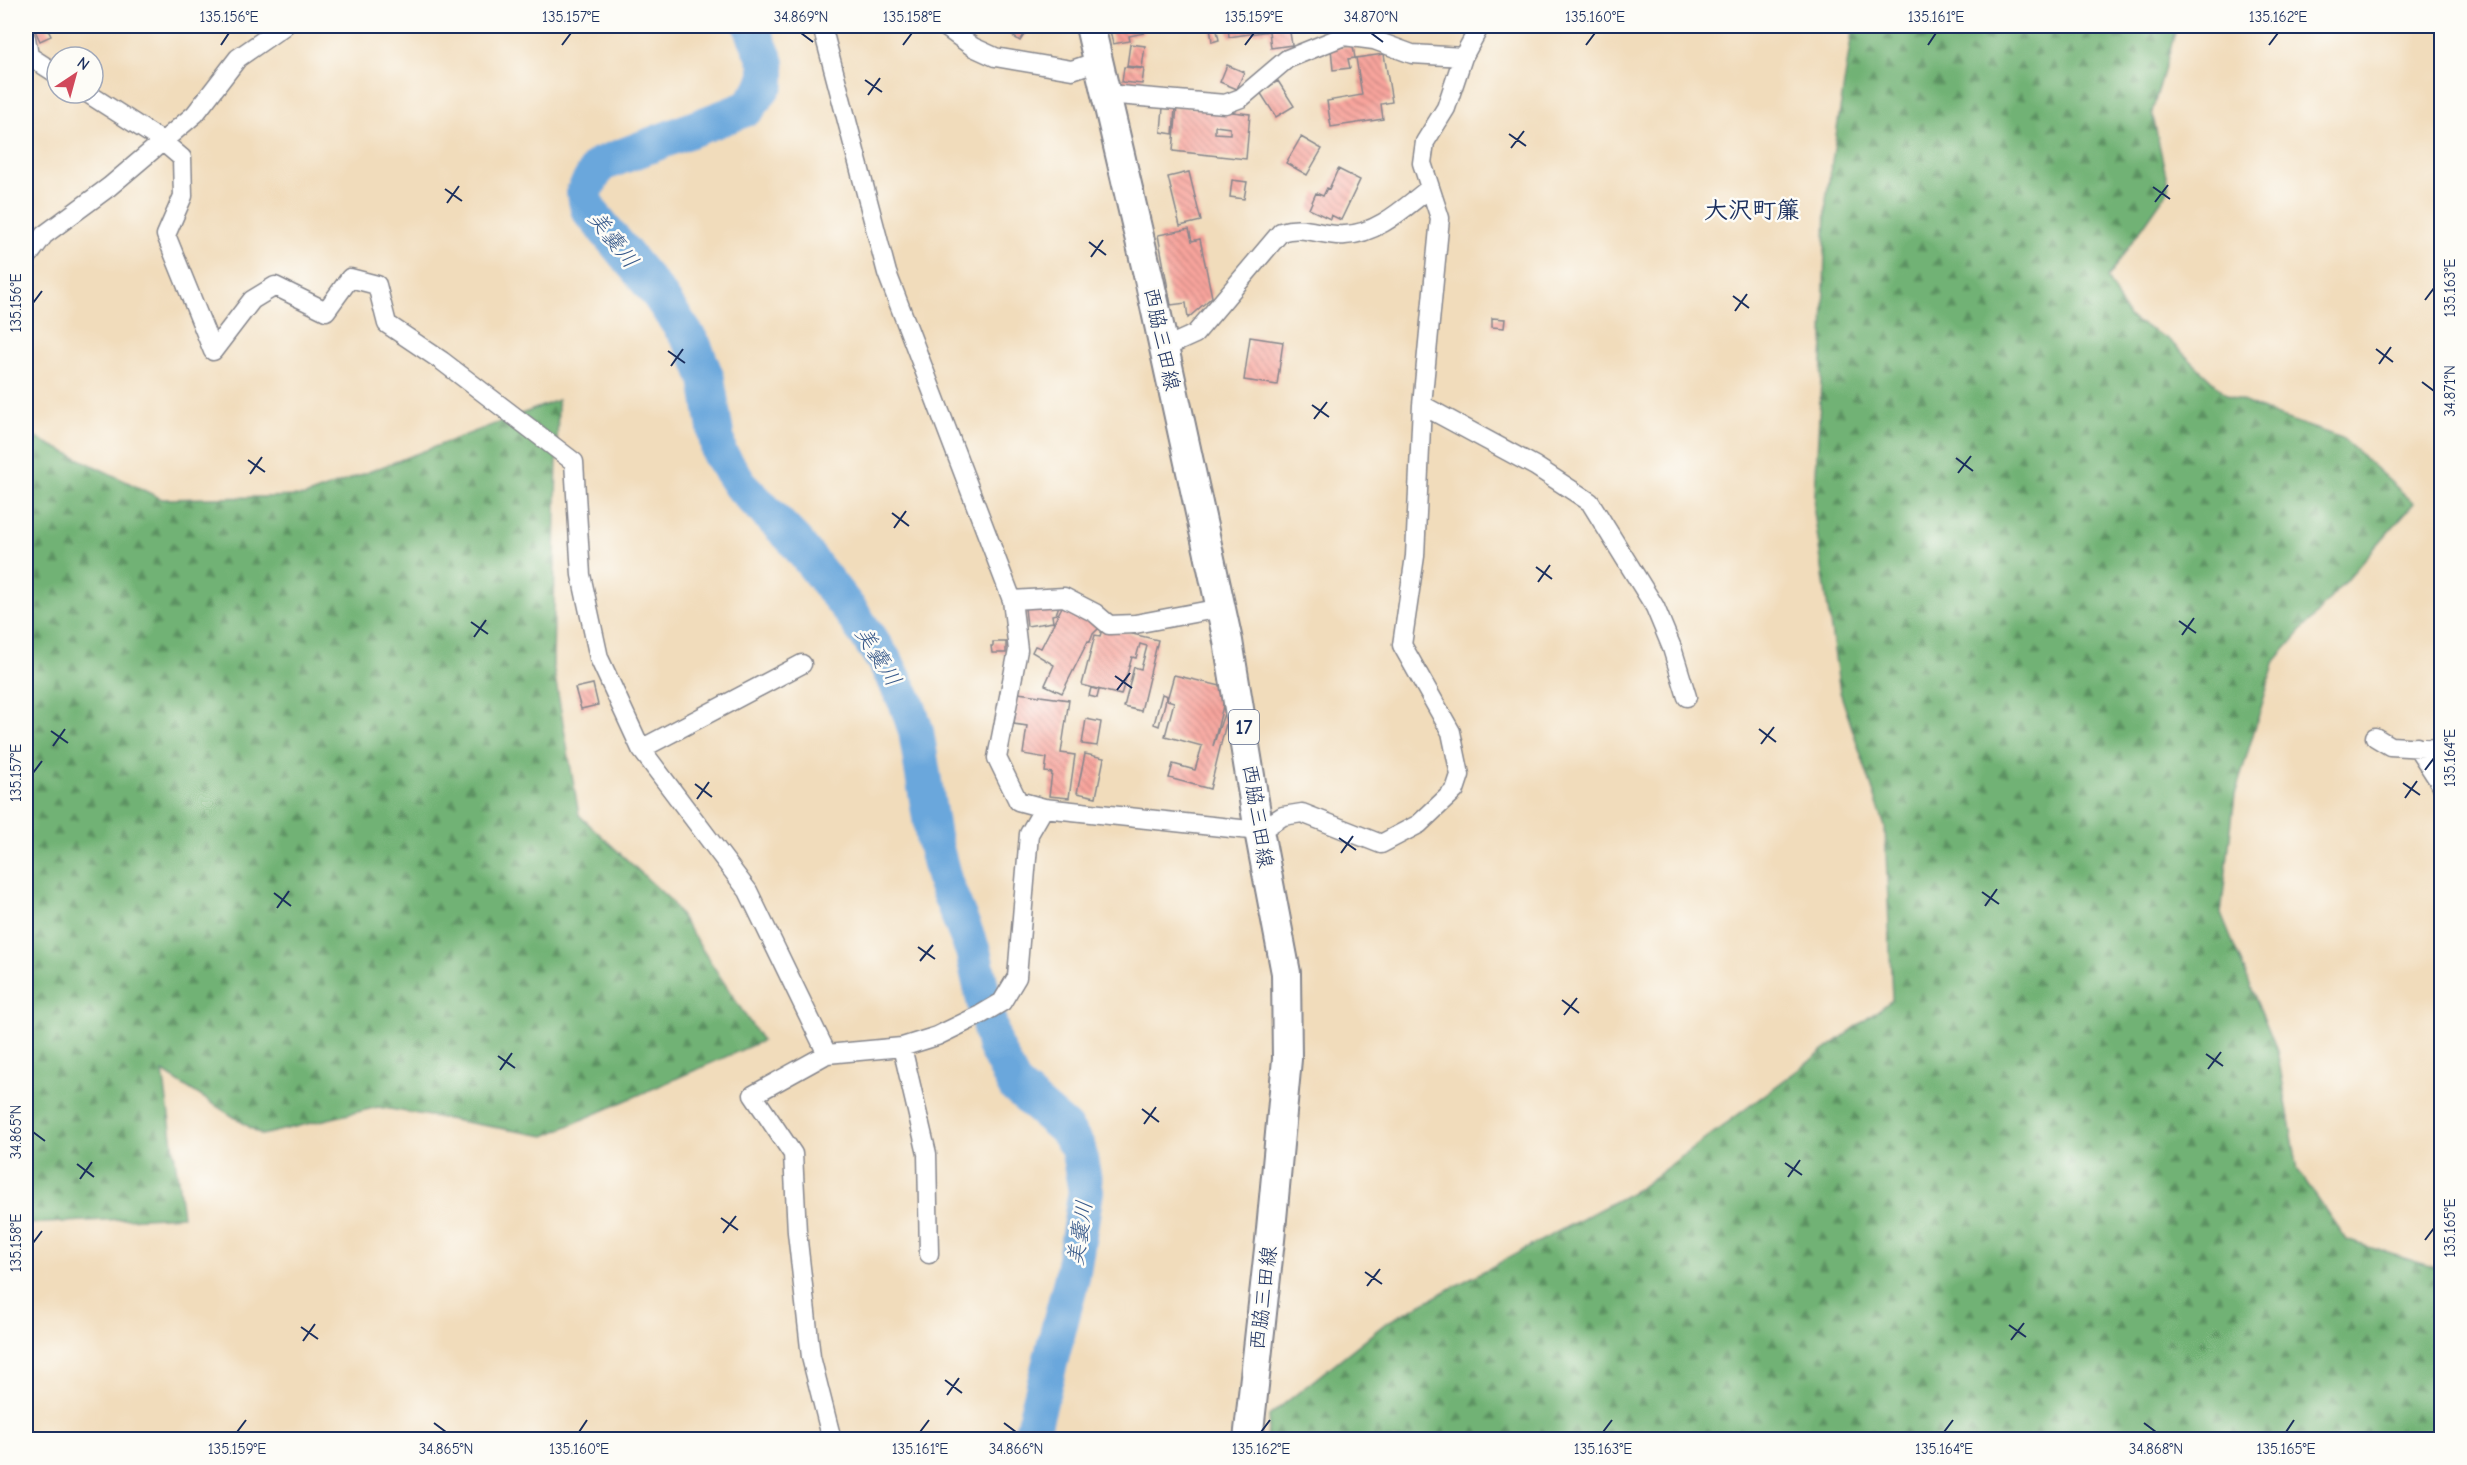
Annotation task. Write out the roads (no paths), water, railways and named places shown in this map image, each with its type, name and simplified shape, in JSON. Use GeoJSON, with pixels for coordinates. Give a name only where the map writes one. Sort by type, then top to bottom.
{"type":"FeatureCollection","features":[{"type":"Feature","properties":{"kind":"main road","name":"西脇三田線"},"geometry":{"type":"LineString","coordinates":[[1090,26],[1221,608],[1241,709],[1259,831],[1286,973],[1287,1059],[1248,1440]]}},
{"type":"Feature","properties":{"kind":"street"},"geometry":{"type":"LineString","coordinates":[[26,259],[44,235],[109,187],[195,114],[238,58],[284,26]]}},
{"type":"Feature","properties":{"kind":"street"},"geometry":{"type":"LineString","coordinates":[[822,26],[886,273],[1012,600],[1018,650],[997,758],[1018,801],[1044,808],[1259,831],[1283,816],[1302,813],[1381,844],[1419,824],[1455,790],[1460,775],[1451,732],[1402,645],[1415,556],[1422,405],[1440,218],[1422,163],[1425,142],[1446,108],[1463,57],[1480,26]]}},
{"type":"Feature","properties":{"kind":"street"},"geometry":{"type":"LineString","coordinates":[[944,26],[973,47],[995,57],[1072,70],[1098,61]]}},
{"type":"Feature","properties":{"kind":"street"},"geometry":{"type":"LineString","coordinates":[[1106,94],[1225,104],[1241,98],[1287,59],[1344,36],[1374,40],[1412,54],[1463,57]]}},
{"type":"Feature","properties":{"kind":"street"},"geometry":{"type":"LineString","coordinates":[[26,38],[29,56],[45,66]]}},
{"type":"Feature","properties":{"kind":"street"},"geometry":{"type":"LineString","coordinates":[[105,105],[162,141],[182,158],[183,196],[166,235],[213,351],[252,300],[275,285],[326,311],[350,278],[377,285],[387,324],[442,361],[574,462],[581,575],[599,658],[641,749],[748,891],[827,1053]]}},
{"type":"Feature","properties":{"kind":"street"},"geometry":{"type":"LineString","coordinates":[[1164,348],[1195,334],[1281,232],[1293,228],[1346,236],[1377,227],[1430,188]]}},
{"type":"Feature","properties":{"kind":"street"},"geometry":{"type":"LineString","coordinates":[[1422,405],[1535,466],[1590,502],[1655,607],[1672,648],[1687,697]]}},
{"type":"Feature","properties":{"kind":"street"},"geometry":{"type":"LineString","coordinates":[[1012,600],[1064,597],[1095,613],[1108,625],[1135,624],[1221,608]]}},
{"type":"Feature","properties":{"kind":"street"},"geometry":{"type":"LineString","coordinates":[[641,749],[802,664]]}},
{"type":"Feature","properties":{"kind":"street"},"geometry":{"type":"LineString","coordinates":[[2375,737],[2390,746],[2442,749]]}},
{"type":"Feature","properties":{"kind":"street"},"geometry":{"type":"LineString","coordinates":[[2417,747],[2442,786]]}},
{"type":"Feature","properties":{"kind":"street"},"geometry":{"type":"LineString","coordinates":[[832,1440],[811,1357],[797,1232],[793,1155],[753,1095],[827,1053],[902,1047],[937,1036],[1002,1002],[1017,977],[1029,834],[1044,808]]}},
{"type":"Feature","properties":{"kind":"street"},"geometry":{"type":"LineString","coordinates":[[902,1047],[927,1154],[929,1254]]}},
{"type":"Feature","properties":{"kind":"waterway","name":"美嚢川"},"geometry":{"type":"LineString","coordinates":[[751,26],[767,63],[767,82],[748,108],[599,165],[584,192],[588,209],[659,295],[694,346],[707,379],[719,453],[740,485],[795,541],[851,612],[886,663],[907,704],[916,731],[933,837],[945,883],[973,951],[994,1045],[1015,1086],[1065,1129],[1078,1148],[1086,1191],[1072,1277],[1030,1440]]}},
{"type":"Feature","properties":{"kind":"district","name":"大沢町簾"},"geometry":{"type":"Point","coordinates":[1752,210]}}]}
